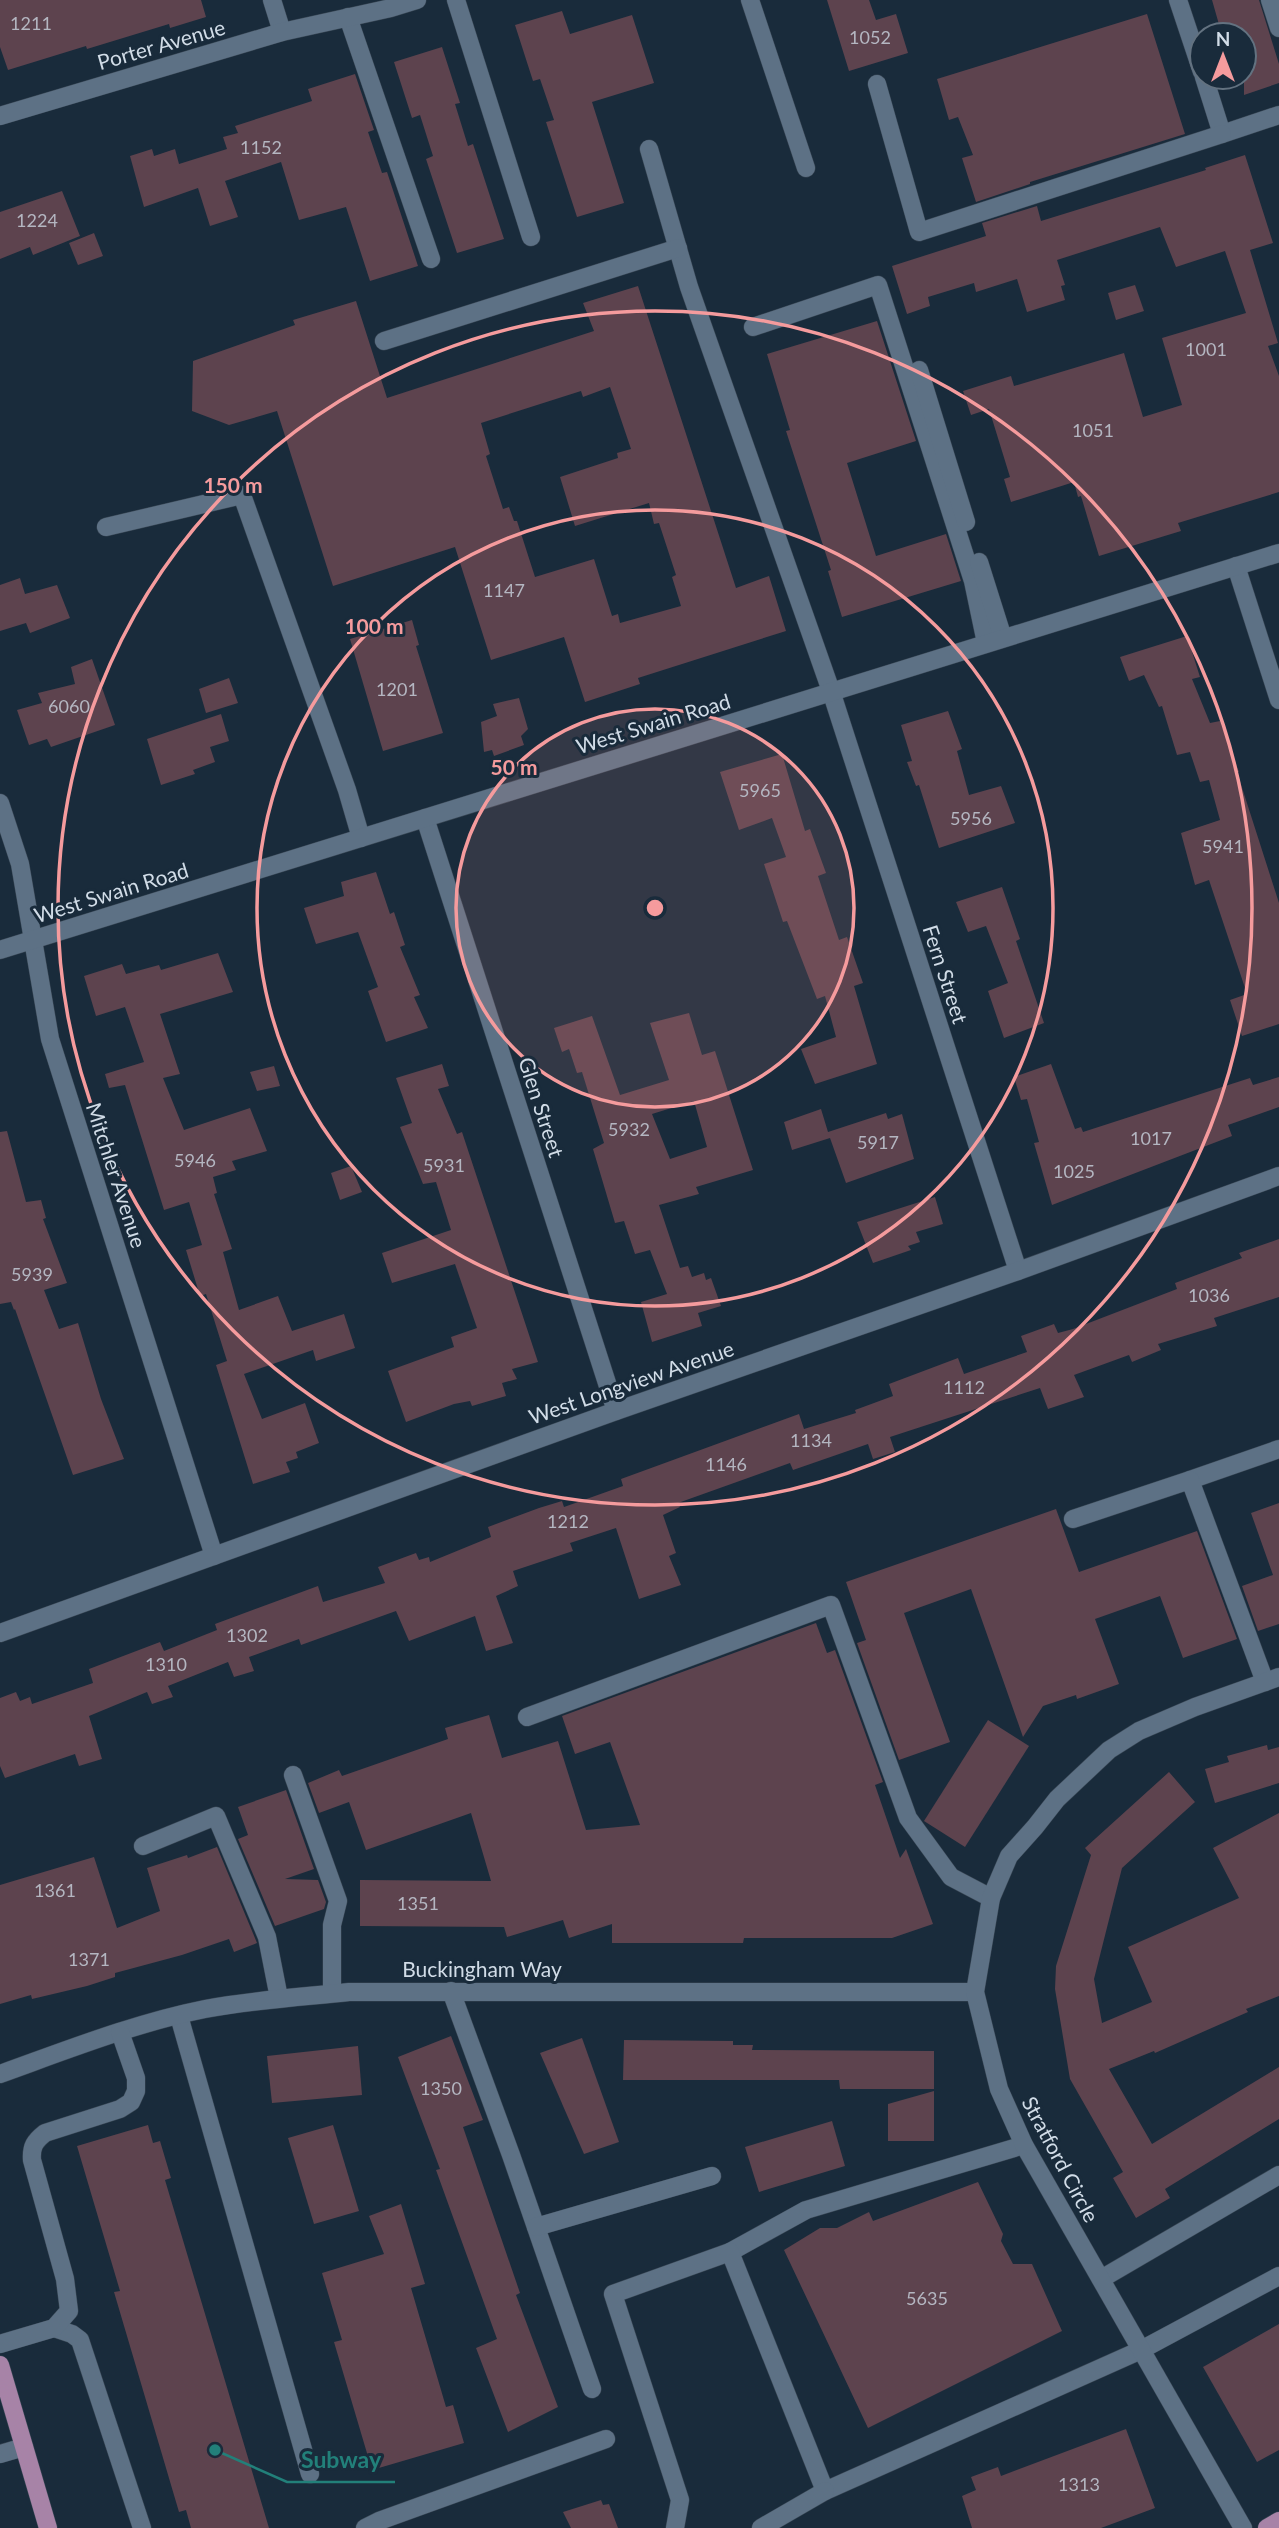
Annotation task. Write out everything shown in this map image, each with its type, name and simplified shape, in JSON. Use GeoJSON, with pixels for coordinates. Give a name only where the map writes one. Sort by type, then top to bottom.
{"type":"FeatureCollection","features":[{"type":"Feature","properties":{"kind":"main road"},"geometry":{"type":"LineString","coordinates":[[0,2365],[48,2528]]}},
{"type":"Feature","properties":{"kind":"main road"},"geometry":{"type":"LineString","coordinates":[[1267,2528],[1279,2521]]}},
{"type":"Feature","properties":{"kind":"street"},"geometry":{"type":"LineString","coordinates":[[272,0],[282,32]]}},
{"type":"Feature","properties":{"kind":"street","name":"Porter Avenue"},"geometry":{"type":"LineString","coordinates":[[0,116],[282,32],[418,0]]}},
{"type":"Feature","properties":{"kind":"street"},"geometry":{"type":"LineString","coordinates":[[456,0],[531,237]]}},
{"type":"Feature","properties":{"kind":"street"},"geometry":{"type":"LineString","coordinates":[[750,0],[806,169]]}},
{"type":"Feature","properties":{"kind":"street"},"geometry":{"type":"LineString","coordinates":[[1178,0],[1188,30]]}},
{"type":"Feature","properties":{"kind":"street"},"geometry":{"type":"LineString","coordinates":[[1270,0],[1279,29]]}},
{"type":"Feature","properties":{"kind":"street"},"geometry":{"type":"LineString","coordinates":[[348,17],[431,258]]}},
{"type":"Feature","properties":{"kind":"street"},"geometry":{"type":"LineString","coordinates":[[877,84],[919,232],[1279,115]]}},
{"type":"Feature","properties":{"kind":"street"},"geometry":{"type":"LineString","coordinates":[[1208,91],[1222,134]]}},
{"type":"Feature","properties":{"kind":"street","name":"Fern Street"},"geometry":{"type":"LineString","coordinates":[[649,149],[689,287],[831,691],[1018,1271]]}},
{"type":"Feature","properties":{"kind":"street"},"geometry":{"type":"LineString","coordinates":[[384,341],[678,248]]}},
{"type":"Feature","properties":{"kind":"street"},"geometry":{"type":"LineString","coordinates":[[753,327],[878,285],[973,582],[995,641]]}},
{"type":"Feature","properties":{"kind":"street"},"geometry":{"type":"LineString","coordinates":[[919,370],[995,641]]}},
{"type":"Feature","properties":{"kind":"street"},"geometry":{"type":"LineString","coordinates":[[106,527],[242,495],[347,790],[361,838]]}},
{"type":"Feature","properties":{"kind":"street","name":"West Swain Road"},"geometry":{"type":"LineString","coordinates":[[0,950],[1279,553]]}},
{"type":"Feature","properties":{"kind":"street"},"geometry":{"type":"LineString","coordinates":[[1236,566],[1279,700]]}},
{"type":"Feature","properties":{"kind":"street","name":"Mitchler Avenue"},"geometry":{"type":"LineString","coordinates":[[0,803],[20,864],[50,1039],[214,1556]]}},
{"type":"Feature","properties":{"kind":"street","name":"Glen Street"},"geometry":{"type":"LineString","coordinates":[[425,818],[616,1411]]}},
{"type":"Feature","properties":{"kind":"street","name":"West Longview Avenue"},"geometry":{"type":"LineString","coordinates":[[0,1633],[616,1411],[1279,1177]]}},
{"type":"Feature","properties":{"kind":"street"},"geometry":{"type":"LineString","coordinates":[[1073,1519],[1279,1449]]}},
{"type":"Feature","properties":{"kind":"street"},"geometry":{"type":"LineString","coordinates":[[1189,1480],[1272,1679]]}},
{"type":"Feature","properties":{"kind":"street"},"geometry":{"type":"LineString","coordinates":[[527,1717],[831,1605],[908,1818],[951,1877],[991,1898]]}},
{"type":"Feature","properties":{"kind":"street","name":"Stratford Circle"},"geometry":{"type":"LineString","coordinates":[[1243,2528],[1024,2145],[999,2089],[975,1992],[991,1898],[1009,1856],[1057,1798],[1109,1750],[1139,1731],[1272,1679]]}},
{"type":"Feature","properties":{"kind":"street"},"geometry":{"type":"LineString","coordinates":[[293,1775],[338,1901],[332,1925],[332,1993]]}},
{"type":"Feature","properties":{"kind":"street"},"geometry":{"type":"LineString","coordinates":[[143,1846],[216,1816],[267,1937],[279,1998]]}},
{"type":"Feature","properties":{"kind":"street"},"geometry":{"type":"LineString","coordinates":[[451,1991],[592,2389]]}},
{"type":"Feature","properties":{"kind":"street","name":"Buckingham Way"},"geometry":{"type":"LineString","coordinates":[[0,2074],[120,2032],[178,2016],[279,1998],[332,1993],[975,1992]]}},
{"type":"Feature","properties":{"kind":"street"},"geometry":{"type":"LineString","coordinates":[[178,2016],[310,2474]]}},
{"type":"Feature","properties":{"kind":"street"},"geometry":{"type":"LineString","coordinates":[[54,2328],[69,2311],[69,2298],[31,2149],[35,2141],[45,2133],[120,2109],[131,2102],[136,2091],[136,2078],[120,2032]]}},
{"type":"Feature","properties":{"kind":"street"},"geometry":{"type":"LineString","coordinates":[[675,2528],[680,2500],[613,2294],[730,2252],[806,2210],[1024,2145]]}},
{"type":"Feature","properties":{"kind":"street"},"geometry":{"type":"LineString","coordinates":[[1101,2279],[1279,2175]]}},
{"type":"Feature","properties":{"kind":"street"},"geometry":{"type":"LineString","coordinates":[[536,2227],[712,2176]]}},
{"type":"Feature","properties":{"kind":"street"},"geometry":{"type":"LineString","coordinates":[[730,2252],[825,2491]]}},
{"type":"Feature","properties":{"kind":"street"},"geometry":{"type":"LineString","coordinates":[[761,2528],[825,2491],[1141,2350],[1279,2276]]}},
{"type":"Feature","properties":{"kind":"street"},"geometry":{"type":"LineString","coordinates":[[0,2344],[54,2328],[72,2333],[80,2340],[142,2528]]}},
{"type":"Feature","properties":{"kind":"street"},"geometry":{"type":"LineString","coordinates":[[365,2528],[606,2439]]}},
{"type":"Feature","properties":{"kind":"street"},"geometry":{"type":"LineString","coordinates":[[0,2454],[24,2447]]}},
{"type":"Feature","properties":{"kind":"building"},"geometry":{"type":"Polygon","coordinates":[[[0,0],[201,0],[206,17],[170,28],[169,24],[87,49],[86,46],[8,70],[0,47],[0,0]]]}},
{"type":"Feature","properties":{"kind":"building"},"geometry":{"type":"Polygon","coordinates":[[[827,0],[869,0],[876,20],[896,14],[908,53],[849,71],[827,0]]]}},
{"type":"Feature","properties":{"kind":"building"},"geometry":{"type":"Polygon","coordinates":[[[1212,0],[1259,0],[1279,64],[1279,83],[1258,90],[1258,21],[1218,21],[1212,0]]]}},
{"type":"Feature","properties":{"kind":"building"},"geometry":{"type":"Polygon","coordinates":[[[562,11],[570,34],[632,15],[654,83],[592,102],[624,203],[577,217],[546,122],[554,120],[540,79],[533,81],[515,25],[562,11]]]}},
{"type":"Feature","properties":{"kind":"building"},"geometry":{"type":"Polygon","coordinates":[[[1147,14],[1185,134],[1030,182],[976,202],[962,158],[973,155],[958,117],[949,120],[937,79],[1147,14]]]}},
{"type":"Feature","properties":{"kind":"building"},"geometry":{"type":"Polygon","coordinates":[[[442,47],[460,103],[455,104],[468,146],[473,144],[504,239],[457,253],[426,159],[433,156],[420,115],[412,118],[394,62],[442,47]]]}},
{"type":"Feature","properties":{"kind":"building"},"geometry":{"type":"Polygon","coordinates":[[[355,74],[374,130],[368,132],[382,173],[387,172],[418,266],[370,281],[346,207],[299,220],[281,162],[225,181],[238,217],[210,226],[198,188],[144,207],[130,156],[152,149],[154,156],[175,149],[179,164],[227,149],[223,137],[238,133],[235,126],[312,101],[308,89],[355,74]]]}},
{"type":"Feature","properties":{"kind":"building"},"geometry":{"type":"Polygon","coordinates":[[[1245,155],[1273,243],[1250,250],[1278,343],[1268,346],[1279,376],[1279,492],[1178,523],[1181,531],[1099,556],[1081,496],[1078,497],[1074,482],[1011,502],[1004,479],[1010,477],[989,409],[971,415],[963,391],[1011,376],[1014,386],[1124,353],[1143,417],[1182,405],[1162,338],[1246,313],[1225,251],[1176,267],[1160,227],[1057,260],[1065,285],[1061,286],[1065,300],[1027,312],[1017,279],[976,292],[974,283],[928,297],[930,306],[907,314],[892,266],[986,236],[982,223],[1037,206],[1041,221],[1206,170],[1205,168],[1245,155]]]}},
{"type":"Feature","properties":{"kind":"building"},"geometry":{"type":"Polygon","coordinates":[[[62,191],[80,236],[33,255],[30,247],[0,259],[0,212],[62,191]]]}},
{"type":"Feature","properties":{"kind":"building"},"geometry":{"type":"Polygon","coordinates":[[[94,233],[103,256],[78,265],[69,243],[94,233]]]}},
{"type":"Feature","properties":{"kind":"building"},"geometry":{"type":"Polygon","coordinates":[[[1135,285],[1144,311],[1116,320],[1108,293],[1135,285]]]}},
{"type":"Feature","properties":{"kind":"building"},"geometry":{"type":"Polygon","coordinates":[[[638,286],[736,588],[769,576],[786,631],[638,678],[640,684],[585,702],[564,637],[491,660],[455,547],[333,586],[277,411],[229,425],[192,411],[193,361],[295,325],[293,320],[356,301],[387,398],[594,331],[583,303],[638,286]],[[610,387],[583,397],[581,391],[481,423],[490,454],[486,456],[503,509],[509,507],[514,521],[517,521],[535,577],[594,559],[612,616],[618,614],[620,623],[681,606],[672,577],[676,575],[659,523],[654,524],[649,503],[575,526],[560,477],[618,458],[617,453],[631,449],[610,387]]]}},
{"type":"Feature","properties":{"kind":"building"},"geometry":{"type":"Polygon","coordinates":[[[877,321],[916,441],[847,463],[876,556],[946,534],[961,581],[842,617],[828,571],[831,570],[786,431],[790,430],[767,354],[877,321]]]}},
{"type":"Feature","properties":{"kind":"building"},"geometry":{"type":"Polygon","coordinates":[[[20,578],[25,594],[57,585],[70,618],[30,633],[26,623],[0,631],[0,585],[20,578]]]}},
{"type":"Feature","properties":{"kind":"building"},"geometry":{"type":"Polygon","coordinates":[[[412,620],[419,645],[416,646],[443,733],[383,751],[350,639],[412,620]]]}},
{"type":"Feature","properties":{"kind":"building"},"geometry":{"type":"Polygon","coordinates":[[[1187,636],[1200,677],[1192,679],[1210,723],[1220,721],[1239,772],[1279,903],[1279,1024],[1242,1036],[1230,1000],[1247,994],[1209,880],[1195,885],[1181,833],[1220,820],[1209,780],[1200,782],[1190,752],[1177,755],[1162,706],[1159,707],[1144,675],[1129,681],[1120,657],[1187,636]]]}},
{"type":"Feature","properties":{"kind":"building"},"geometry":{"type":"Polygon","coordinates":[[[92,659],[115,725],[51,747],[47,739],[29,745],[17,710],[42,703],[38,693],[75,684],[71,667],[92,659]]]}},
{"type":"Feature","properties":{"kind":"building"},"geometry":{"type":"Polygon","coordinates":[[[229,678],[238,703],[206,713],[199,689],[229,678]]]}},
{"type":"Feature","properties":{"kind":"building"},"geometry":{"type":"Polygon","coordinates":[[[519,698],[528,729],[521,736],[524,745],[494,756],[492,750],[484,752],[481,722],[497,716],[493,704],[519,698]]]}},
{"type":"Feature","properties":{"kind":"building"},"geometry":{"type":"Polygon","coordinates":[[[948,711],[962,749],[957,751],[969,795],[1001,786],[1015,823],[939,848],[919,785],[916,786],[907,762],[912,761],[901,725],[948,711]]]}},
{"type":"Feature","properties":{"kind":"building"},"geometry":{"type":"Polygon","coordinates":[[[221,714],[229,741],[210,747],[215,762],[193,770],[195,774],[161,785],[147,739],[221,714]]]}},
{"type":"Feature","properties":{"kind":"building"},"geometry":{"type":"Polygon","coordinates":[[[782,754],[805,831],[810,829],[826,873],[818,876],[839,940],[847,937],[863,983],[854,986],[877,1064],[815,1084],[801,1049],[836,1037],[825,996],[817,999],[787,921],[783,922],[764,864],[786,857],[772,818],[739,830],[720,772],[782,754]]]}},
{"type":"Feature","properties":{"kind":"building"},"geometry":{"type":"Polygon","coordinates":[[[376,872],[390,914],[394,912],[405,945],[400,947],[420,995],[414,997],[428,1028],[386,1042],[368,991],[378,987],[358,932],[316,944],[304,908],[344,896],[341,882],[376,872]]]}},
{"type":"Feature","properties":{"kind":"building"},"geometry":{"type":"Polygon","coordinates":[[[1002,887],[1020,939],[1016,941],[1044,1023],[1004,1038],[988,991],[1008,983],[986,926],[968,932],[956,902],[1002,887]]]}},
{"type":"Feature","properties":{"kind":"building"},"geometry":{"type":"Polygon","coordinates":[[[218,953],[233,992],[160,1014],[180,1074],[163,1078],[184,1130],[250,1108],[267,1151],[232,1161],[236,1170],[213,1177],[217,1193],[214,1194],[232,1249],[223,1252],[239,1310],[278,1296],[292,1331],[344,1314],[355,1348],[316,1361],[313,1350],[244,1374],[262,1419],[305,1403],[319,1443],[296,1452],[298,1458],[286,1462],[290,1472],[253,1484],[216,1365],[227,1361],[206,1294],[200,1296],[186,1250],[202,1245],[189,1202],[164,1210],[125,1085],[109,1088],[105,1074],[144,1062],[125,1007],[96,1016],[84,976],[122,964],[126,974],[159,965],[161,970],[218,953]]]}},
{"type":"Feature","properties":{"kind":"building"},"geometry":{"type":"Polygon","coordinates":[[[689,1013],[702,1055],[715,1051],[753,1170],[696,1187],[699,1194],[659,1205],[680,1268],[688,1266],[692,1277],[704,1273],[706,1280],[711,1278],[721,1306],[698,1313],[702,1326],[652,1342],[641,1302],[667,1294],[650,1250],[635,1254],[624,1221],[615,1223],[593,1149],[604,1143],[582,1072],[577,1073],[569,1049],[562,1052],[554,1028],[592,1016],[620,1095],[669,1080],[650,1023],[689,1013]],[[694,1101],[652,1114],[670,1159],[707,1147],[694,1101]]]}},
{"type":"Feature","properties":{"kind":"building"},"geometry":{"type":"Polygon","coordinates":[[[442,1064],[449,1086],[438,1089],[457,1134],[462,1132],[538,1362],[512,1369],[517,1379],[502,1383],[506,1396],[472,1406],[470,1401],[454,1404],[406,1422],[388,1371],[454,1347],[451,1337],[477,1328],[455,1264],[392,1283],[382,1253],[451,1230],[436,1182],[423,1184],[400,1127],[412,1123],[396,1078],[442,1064]]]}},
{"type":"Feature","properties":{"kind":"building"},"geometry":{"type":"Polygon","coordinates":[[[1051,1064],[1075,1129],[1081,1127],[1083,1132],[1250,1078],[1253,1085],[1279,1077],[1279,1107],[1228,1125],[1232,1136],[1052,1205],[1034,1143],[1039,1142],[1027,1099],[1021,1100],[1014,1077],[1051,1064]]]}},
{"type":"Feature","properties":{"kind":"building"},"geometry":{"type":"Polygon","coordinates":[[[274,1066],[280,1086],[257,1091],[250,1072],[274,1066]]]}},
{"type":"Feature","properties":{"kind":"building"},"geometry":{"type":"Polygon","coordinates":[[[821,1109],[828,1132],[886,1113],[888,1119],[902,1114],[914,1159],[846,1183],[830,1138],[792,1150],[784,1122],[821,1109]]]}},
{"type":"Feature","properties":{"kind":"building"},"geometry":{"type":"Polygon","coordinates":[[[7,1131],[26,1202],[41,1200],[46,1218],[43,1219],[67,1283],[44,1290],[59,1329],[78,1323],[101,1399],[124,1459],[73,1475],[15,1309],[11,1302],[0,1304],[0,1132],[7,1131]]]}},
{"type":"Feature","properties":{"kind":"building"},"geometry":{"type":"Polygon","coordinates":[[[351,1166],[362,1192],[340,1200],[331,1173],[351,1166]]]}},
{"type":"Feature","properties":{"kind":"building"},"geometry":{"type":"Polygon","coordinates":[[[935,1197],[943,1224],[916,1232],[920,1242],[908,1246],[911,1250],[873,1263],[857,1222],[935,1197]]]}},
{"type":"Feature","properties":{"kind":"building"},"geometry":{"type":"Polygon","coordinates":[[[1279,1239],[1279,1297],[1214,1318],[1217,1326],[1158,1344],[1161,1350],[1132,1362],[1129,1355],[1074,1375],[1084,1397],[1048,1409],[1040,1388],[890,1437],[895,1452],[873,1459],[868,1444],[793,1470],[790,1463],[678,1503],[680,1507],[663,1515],[676,1553],[669,1556],[681,1585],[639,1599],[616,1528],[570,1543],[573,1551],[513,1571],[518,1586],[496,1596],[513,1643],[486,1651],[475,1616],[409,1641],[396,1611],[301,1645],[299,1639],[249,1657],[254,1671],[234,1677],[228,1662],[168,1686],[173,1697],[152,1704],[147,1692],[89,1716],[102,1759],[79,1766],[75,1754],[5,1778],[0,1766],[0,1698],[16,1692],[20,1701],[30,1697],[32,1704],[93,1683],[89,1669],[160,1642],[164,1651],[217,1630],[215,1624],[318,1586],[323,1602],[385,1583],[378,1567],[416,1553],[419,1560],[429,1557],[430,1562],[491,1537],[488,1527],[562,1501],[564,1507],[623,1486],[621,1479],[799,1414],[804,1429],[856,1413],[855,1410],[893,1396],[889,1384],[958,1358],[964,1374],[1027,1352],[1021,1336],[1054,1324],[1058,1333],[1073,1329],[1177,1289],[1175,1283],[1242,1258],[1239,1253],[1279,1239]]]}},
{"type":"Feature","properties":{"kind":"building"},"geometry":{"type":"Polygon","coordinates":[[[1279,1503],[1279,1624],[1258,1631],[1242,1586],[1273,1575],[1251,1513],[1279,1503]]]}},
{"type":"Feature","properties":{"kind":"building"},"geometry":{"type":"Polygon","coordinates":[[[1056,1509],[1079,1572],[1197,1531],[1237,1639],[1183,1658],[1160,1596],[1095,1619],[1119,1684],[1077,1699],[1076,1695],[1043,1706],[1023,1737],[971,1589],[904,1613],[950,1742],[899,1760],[857,1643],[866,1640],[846,1582],[1056,1509]]]}},
{"type":"Feature","properties":{"kind":"building"},"geometry":{"type":"Polygon","coordinates":[[[816,1623],[827,1653],[835,1650],[883,1782],[875,1785],[900,1858],[906,1849],[933,1924],[892,1938],[744,1938],[743,1943],[612,1943],[612,1924],[569,1938],[563,1920],[507,1937],[504,1927],[360,1926],[360,1880],[491,1881],[471,1813],[366,1850],[349,1802],[319,1813],[308,1783],[339,1770],[342,1776],[448,1739],[445,1728],[489,1715],[502,1758],[558,1741],[586,1830],[640,1825],[610,1742],[575,1754],[562,1716],[816,1623]]]}},
{"type":"Feature","properties":{"kind":"building"},"geometry":{"type":"Polygon","coordinates":[[[988,1720],[1029,1746],[965,1847],[924,1821],[988,1720]]]}},
{"type":"Feature","properties":{"kind":"building"},"geometry":{"type":"Polygon","coordinates":[[[1267,1745],[1268,1750],[1279,1747],[1279,1783],[1215,1803],[1205,1769],[1229,1762],[1227,1756],[1267,1745]]]}},
{"type":"Feature","properties":{"kind":"building"},"geometry":{"type":"Polygon","coordinates":[[[1169,1772],[1195,1802],[1122,1868],[1094,1979],[1102,2023],[1152,2002],[1128,1947],[1239,1898],[1213,1848],[1279,1813],[1279,1996],[1155,2053],[1154,2051],[1109,2069],[1152,2144],[1279,2067],[1279,2119],[1165,2189],[1170,2198],[1136,2218],[1113,2178],[1123,2172],[1070,2079],[1055,1989],[1056,1966],[1091,1855],[1085,1848],[1169,1772]]]}},
{"type":"Feature","properties":{"kind":"building"},"geometry":{"type":"Polygon","coordinates":[[[286,1790],[314,1869],[285,1879],[318,1880],[326,1902],[324,1909],[275,1926],[238,1839],[248,1835],[238,1807],[286,1790]]]}},
{"type":"Feature","properties":{"kind":"building"},"geometry":{"type":"Polygon","coordinates":[[[217,1847],[257,1943],[234,1952],[229,1939],[115,1973],[115,1977],[87,1986],[32,1999],[31,1995],[0,2004],[0,1885],[94,1857],[117,1928],[160,1911],[147,1868],[187,1855],[188,1858],[217,1847]]]}},
{"type":"Feature","properties":{"kind":"building"},"geometry":{"type":"Polygon","coordinates":[[[451,2036],[483,2120],[463,2127],[520,2293],[516,2295],[558,2407],[508,2432],[476,2348],[497,2339],[436,2170],[440,2169],[398,2057],[451,2036]]]}},
{"type":"Feature","properties":{"kind":"building"},"geometry":{"type":"Polygon","coordinates":[[[582,2038],[619,2142],[584,2154],[540,2053],[582,2038]]]}},
{"type":"Feature","properties":{"kind":"building"},"geometry":{"type":"Polygon","coordinates":[[[624,2040],[733,2041],[733,2045],[753,2045],[752,2050],[934,2051],[934,2089],[840,2089],[839,2080],[623,2080],[624,2040]]]}},
{"type":"Feature","properties":{"kind":"building"},"geometry":{"type":"Polygon","coordinates":[[[358,2046],[362,2095],[272,2103],[267,2056],[358,2046]]]}},
{"type":"Feature","properties":{"kind":"building"},"geometry":{"type":"Polygon","coordinates":[[[934,2091],[934,2141],[888,2141],[888,2104],[934,2091]]]}},
{"type":"Feature","properties":{"kind":"building"},"geometry":{"type":"Polygon","coordinates":[[[832,2121],[845,2166],[759,2192],[745,2147],[832,2121]]]}},
{"type":"Feature","properties":{"kind":"building"},"geometry":{"type":"Polygon","coordinates":[[[148,2125],[153,2143],[160,2141],[171,2178],[165,2180],[269,2528],[191,2528],[186,2510],[179,2512],[114,2292],[120,2291],[77,2146],[148,2125]]]}},
{"type":"Feature","properties":{"kind":"building"},"geometry":{"type":"Polygon","coordinates":[[[333,2125],[359,2211],[314,2224],[288,2138],[333,2125]]]}},
{"type":"Feature","properties":{"kind":"building"},"geometry":{"type":"Polygon","coordinates":[[[978,2182],[1003,2234],[1001,2241],[1013,2264],[1032,2264],[1062,2331],[868,2428],[784,2250],[820,2228],[837,2228],[869,2212],[873,2221],[978,2182]]]}},
{"type":"Feature","properties":{"kind":"building"},"geometry":{"type":"Polygon","coordinates":[[[401,2204],[425,2284],[411,2288],[446,2407],[453,2405],[464,2443],[372,2470],[334,2342],[342,2340],[322,2273],[384,2254],[369,2216],[401,2204]]]}},
{"type":"Feature","properties":{"kind":"building"},"geometry":{"type":"Polygon","coordinates":[[[1279,2324],[1279,2450],[1257,2462],[1203,2367],[1279,2324]]]}},
{"type":"Feature","properties":{"kind":"building"},"geometry":{"type":"Polygon","coordinates":[[[1126,2429],[1155,2508],[1101,2528],[972,2528],[962,2496],[976,2490],[971,2477],[998,2467],[1001,2476],[1126,2429]]]}},
{"type":"Feature","properties":{"kind":"building"},"geometry":{"type":"Polygon","coordinates":[[[601,2500],[603,2505],[609,2504],[618,2528],[571,2528],[563,2512],[601,2500]]]}},
{"type":"Feature","properties":{"kind":"place","name":"Subway"},"geometry":{"type":"Point","coordinates":[215,2450]}}]}
